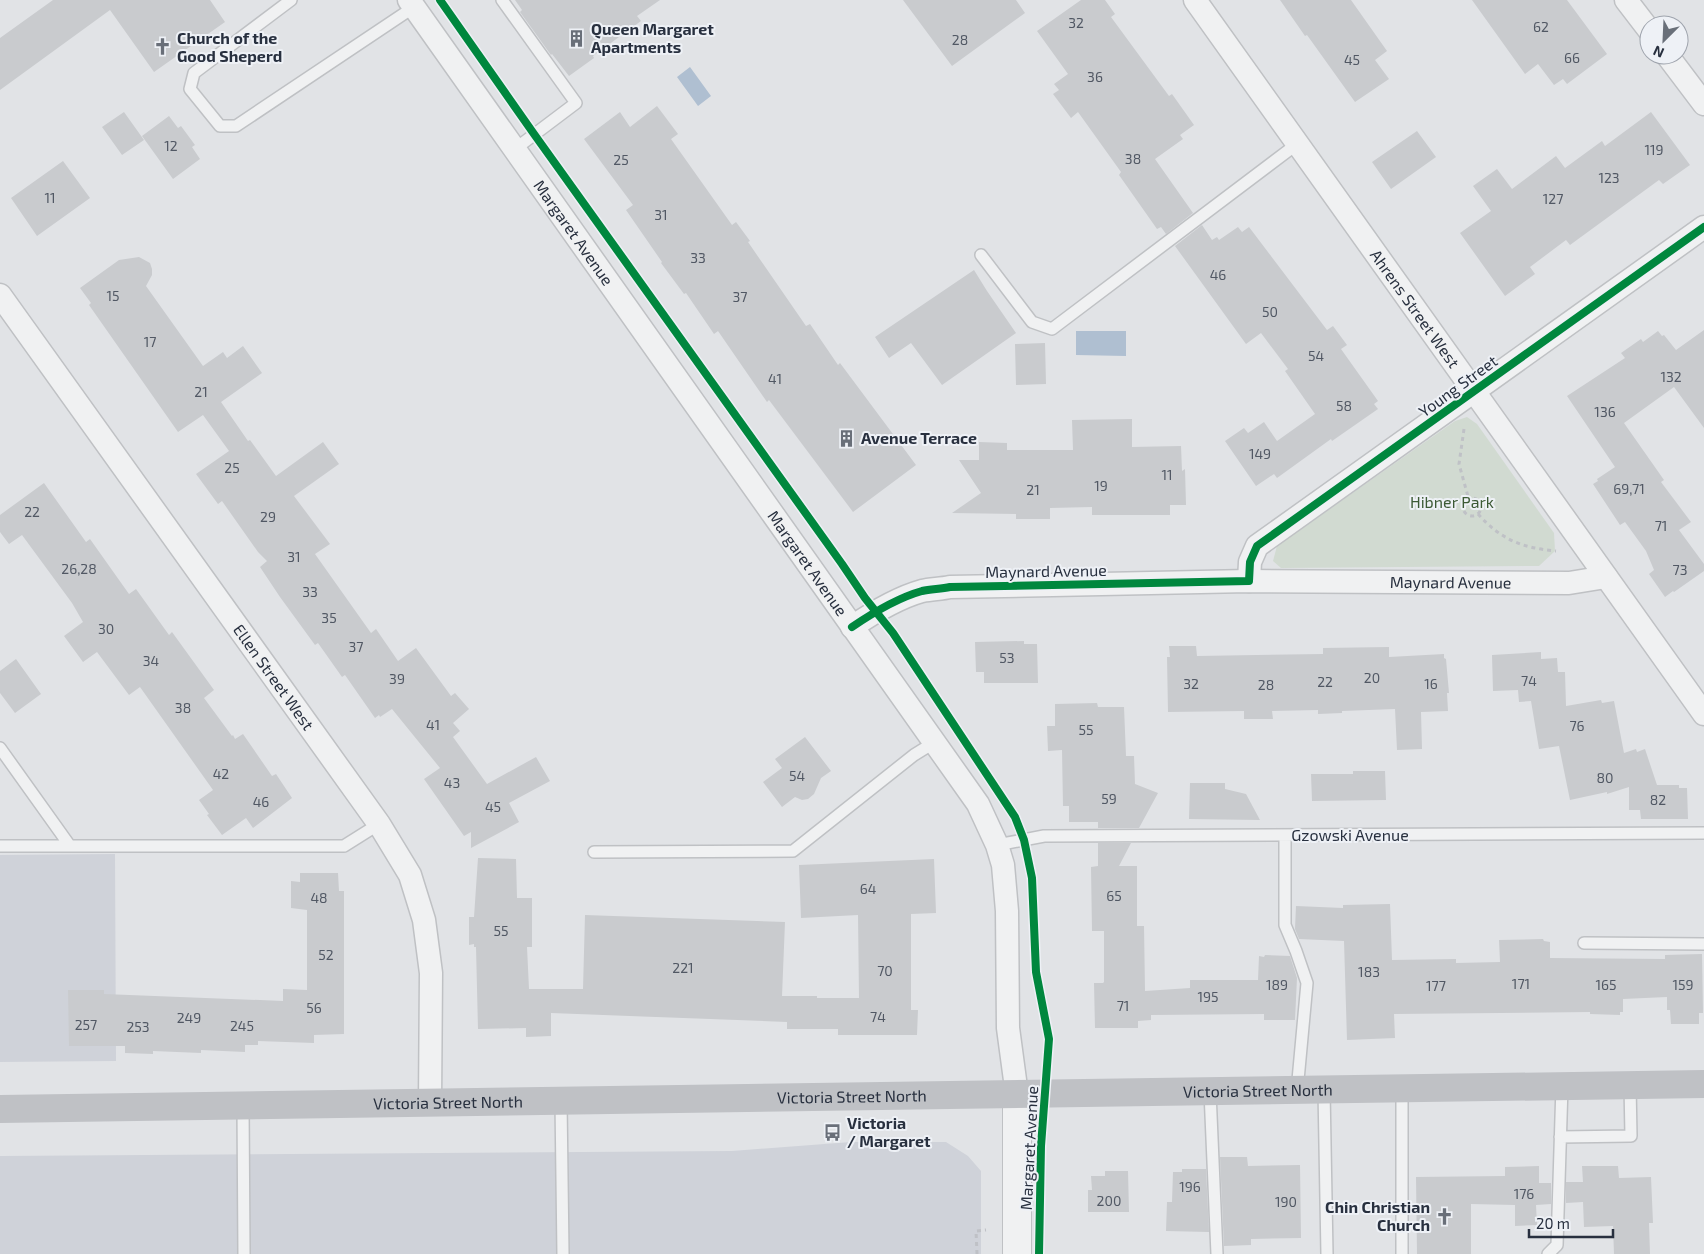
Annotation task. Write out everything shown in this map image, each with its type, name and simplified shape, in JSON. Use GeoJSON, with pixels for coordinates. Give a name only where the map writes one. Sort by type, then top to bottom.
{"type":"FeatureCollection","features":[{"type":"Feature","properties":{"kind":"main road","name":"Victoria Street North"},"geometry":{"type":"LineString","coordinates":[[0,1110],[1704,1084]]}},
{"type":"Feature","properties":{"kind":"street","name":"Ahrens Street West"},"geometry":{"type":"LineString","coordinates":[[1196,0],[1704,714]]}},
{"type":"Feature","properties":{"kind":"street"},"geometry":{"type":"LineString","coordinates":[[1626,0],[1639,17]]}},
{"type":"Feature","properties":{"kind":"street","name":"Margaret Avenue"},"geometry":{"type":"LineString","coordinates":[[415,2],[514,149],[978,804],[997,845],[1003,865],[1007,911],[1008,1028],[1017,1095],[1017,1254]]}},
{"type":"Feature","properties":{"kind":"street"},"geometry":{"type":"LineString","coordinates":[[1675,65],[1704,104]]}},
{"type":"Feature","properties":{"kind":"street","name":"Young Street"},"geometry":{"type":"LineString","coordinates":[[1249,580],[1250,562],[1257,546],[1704,227]]}},
{"type":"Feature","properties":{"kind":"street","name":"Ellen Street West"},"geometry":{"type":"LineString","coordinates":[[0,295],[379,824],[410,875],[424,920],[431,973],[430,1103]]}},
{"type":"Feature","properties":{"kind":"street","name":"Maynard Avenue"},"geometry":{"type":"LineString","coordinates":[[852,627],[896,601],[923,591],[950,587],[1249,580],[1568,583],[1606,577]]}},
{"type":"Feature","properties":{"kind":"lane"},"geometry":{"type":"LineString","coordinates":[[291,0],[194,73],[190,89],[220,126],[236,126],[415,2]]}},
{"type":"Feature","properties":{"kind":"lane"},"geometry":{"type":"LineString","coordinates":[[502,0],[576,103],[514,149]]}},
{"type":"Feature","properties":{"kind":"lane"},"geometry":{"type":"LineString","coordinates":[[981,255],[1032,322],[1052,328],[1297,144]]}},
{"type":"Feature","properties":{"kind":"lane"},"geometry":{"type":"LineString","coordinates":[[594,852],[793,851],[914,755],[934,742]]}},
{"type":"Feature","properties":{"kind":"lane"},"geometry":{"type":"LineString","coordinates":[[0,748],[70,846]]}},
{"type":"Feature","properties":{"kind":"lane"},"geometry":{"type":"LineString","coordinates":[[0,846],[344,846],[379,824]]}},
{"type":"Feature","properties":{"kind":"lane","name":"Gzowski Avenue"},"geometry":{"type":"LineString","coordinates":[[997,845],[1044,836],[1704,833]]}},
{"type":"Feature","properties":{"kind":"lane"},"geometry":{"type":"LineString","coordinates":[[1285,835],[1285,925],[1307,983],[1297,1091]]}},
{"type":"Feature","properties":{"kind":"lane"},"geometry":{"type":"LineString","coordinates":[[1584,944],[1704,944]]}},
{"type":"Feature","properties":{"kind":"lane"},"geometry":{"type":"LineString","coordinates":[[1560,1138],[1631,1136],[1630,1085]]}},
{"type":"Feature","properties":{"kind":"lane"},"geometry":{"type":"LineString","coordinates":[[1548,1254],[1557,1245],[1562,1086]]}},
{"type":"Feature","properties":{"kind":"lane"},"geometry":{"type":"LineString","coordinates":[[1402,1089],[1402,1254]]}},
{"type":"Feature","properties":{"kind":"lane"},"geometry":{"type":"LineString","coordinates":[[1324,1090],[1327,1254]]}},
{"type":"Feature","properties":{"kind":"lane"},"geometry":{"type":"LineString","coordinates":[[1210,1092],[1216,1254]]}},
{"type":"Feature","properties":{"kind":"lane"},"geometry":{"type":"LineString","coordinates":[[561,1101],[563,1254]]}},
{"type":"Feature","properties":{"kind":"lane"},"geometry":{"type":"LineString","coordinates":[[243,1105],[244,1254]]}},
{"type":"Feature","properties":{"kind":"path"},"geometry":{"type":"LineString","coordinates":[[1465,424],[1459,464],[1469,500]]}},
{"type":"Feature","properties":{"kind":"path"},"geometry":{"type":"LineString","coordinates":[[1472,499],[1479,501],[1481,508],[1478,514],[1472,516],[1466,513],[1464,504],[1472,499]]}},
{"type":"Feature","properties":{"kind":"path"},"geometry":{"type":"LineString","coordinates":[[1478,514],[1498,533],[1518,544],[1557,551]]}},
{"type":"Feature","properties":{"kind":"path"},"geometry":{"type":"LineString","coordinates":[[977,1254],[976,1231],[986,1230]]}},
{"type":"Feature","properties":{"kind":"shaded area"},"geometry":{"type":"Polygon","coordinates":[[[115,854],[116,1061],[0,1062],[0,855],[115,854]]]}},
{"type":"Feature","properties":{"kind":"shaded area"},"geometry":{"type":"Polygon","coordinates":[[[851,1142],[946,1142],[968,1156],[981,1171],[981,1254],[0,1254],[0,1156],[732,1151],[851,1142]]]}},
{"type":"Feature","properties":{"kind":"green space","name":"Hibner Park"},"geometry":{"type":"Polygon","coordinates":[[[1467,417],[1477,424],[1554,533],[1555,551],[1539,566],[1281,568],[1273,561],[1277,546],[1455,421],[1467,417]]]}},
{"type":"Feature","properties":{"kind":"water"},"geometry":{"type":"Polygon","coordinates":[[[690,67],[711,96],[698,106],[677,77],[690,67]]]}},
{"type":"Feature","properties":{"kind":"water"},"geometry":{"type":"Polygon","coordinates":[[[1076,331],[1126,331],[1126,356],[1076,355],[1076,331]]]}},
{"type":"Feature","properties":{"kind":"building"},"geometry":{"type":"Polygon","coordinates":[[[53,0],[210,0],[225,22],[154,72],[110,10],[0,90],[0,38],[53,0]]]}},
{"type":"Feature","properties":{"kind":"building","name":"Queen Margaret Apartments"},"geometry":{"type":"Polygon","coordinates":[[[515,0],[660,0],[637,16],[641,21],[569,76],[551,55],[520,12],[522,10],[515,0]]]}},
{"type":"Feature","properties":{"kind":"building"},"geometry":{"type":"Polygon","coordinates":[[[903,0],[1016,0],[1025,13],[952,66],[903,0]]]}},
{"type":"Feature","properties":{"kind":"building"},"geometry":{"type":"Polygon","coordinates":[[[1081,0],[1105,0],[1115,14],[1111,17],[1169,96],[1172,94],[1194,125],[1180,135],[1183,139],[1155,159],[1193,213],[1166,234],[1161,227],[1157,229],[1119,175],[1121,172],[1078,112],[1071,118],[1053,94],[1059,90],[1054,84],[1068,74],[1037,31],[1081,0]]]}},
{"type":"Feature","properties":{"kind":"building"},"geometry":{"type":"Polygon","coordinates":[[[1280,0],[1351,0],[1387,51],[1375,60],[1389,79],[1355,102],[1280,0]]]}},
{"type":"Feature","properties":{"kind":"building"},"geometry":{"type":"Polygon","coordinates":[[[1472,0],[1567,0],[1607,54],[1567,84],[1563,79],[1554,85],[1538,64],[1525,74],[1472,0]]]}},
{"type":"Feature","properties":{"kind":"building"},"geometry":{"type":"Polygon","coordinates":[[[657,106],[678,134],[671,139],[732,225],[736,222],[806,326],[810,324],[838,365],[840,363],[916,465],[853,512],[769,400],[767,402],[718,331],[714,334],[686,293],[684,294],[661,263],[626,210],[633,205],[584,139],[620,112],[630,127],[657,106]]]}},
{"type":"Feature","properties":{"kind":"building"},"geometry":{"type":"Polygon","coordinates":[[[124,112],[144,140],[122,155],[102,127],[124,112]]]}},
{"type":"Feature","properties":{"kind":"building"},"geometry":{"type":"Polygon","coordinates":[[[1651,112],[1690,165],[1663,184],[1659,180],[1570,245],[1566,240],[1530,267],[1535,274],[1505,296],[1460,233],[1491,211],[1473,186],[1497,169],[1512,189],[1556,156],[1565,168],[1602,141],[1605,146],[1651,112]]]}},
{"type":"Feature","properties":{"kind":"building"},"geometry":{"type":"Polygon","coordinates":[[[169,116],[178,128],[181,126],[195,145],[192,147],[200,159],[173,179],[142,136],[169,116]]]}},
{"type":"Feature","properties":{"kind":"building"},"geometry":{"type":"Polygon","coordinates":[[[1417,131],[1436,157],[1391,189],[1372,162],[1417,131]]]}},
{"type":"Feature","properties":{"kind":"building"},"geometry":{"type":"Polygon","coordinates":[[[63,161],[90,198],[37,236],[11,198],[63,161]]]}},
{"type":"Feature","properties":{"kind":"building"},"geometry":{"type":"Polygon","coordinates":[[[1202,225],[1212,240],[1217,237],[1219,240],[1238,227],[1242,232],[1249,227],[1327,330],[1333,326],[1347,345],[1341,349],[1378,401],[1374,404],[1378,409],[1332,441],[1331,439],[1277,478],[1274,474],[1256,486],[1225,441],[1244,428],[1248,433],[1264,422],[1277,441],[1315,414],[1285,371],[1288,369],[1261,333],[1246,344],[1175,246],[1202,225]]]}},
{"type":"Feature","properties":{"kind":"building"},"geometry":{"type":"Polygon","coordinates":[[[139,257],[150,263],[152,269],[152,275],[146,286],[203,366],[223,352],[227,358],[243,346],[262,373],[221,402],[248,441],[250,440],[276,476],[323,442],[339,464],[294,496],[330,544],[315,554],[371,633],[376,629],[398,661],[416,648],[451,696],[455,693],[469,709],[453,723],[460,731],[453,737],[487,784],[536,757],[550,781],[509,803],[519,822],[471,848],[471,832],[464,836],[424,779],[440,768],[392,709],[375,718],[345,675],[342,677],[318,643],[315,645],[280,597],[260,567],[267,561],[258,552],[222,501],[218,504],[196,474],[229,451],[203,415],[178,432],[89,305],[91,303],[80,288],[119,260],[139,257]]]}},
{"type":"Feature","properties":{"kind":"building"},"geometry":{"type":"Polygon","coordinates":[[[974,270],[1016,333],[942,385],[911,343],[889,358],[875,337],[974,270]]]}},
{"type":"Feature","properties":{"kind":"building"},"geometry":{"type":"Polygon","coordinates":[[[1704,330],[1704,428],[1674,387],[1624,423],[1664,480],[1661,482],[1691,522],[1679,530],[1704,564],[1704,571],[1665,597],[1649,574],[1654,570],[1646,551],[1625,522],[1620,525],[1593,484],[1598,481],[1597,479],[1615,467],[1567,396],[1625,358],[1621,353],[1641,339],[1643,342],[1658,331],[1662,336],[1664,335],[1676,350],[1704,330]]]}},
{"type":"Feature","properties":{"kind":"building"},"geometry":{"type":"Polygon","coordinates":[[[1045,343],[1046,384],[1016,385],[1015,344],[1045,343]]]}},
{"type":"Feature","properties":{"kind":"building"},"geometry":{"type":"Polygon","coordinates":[[[1132,419],[1132,447],[1181,446],[1182,471],[1185,469],[1186,505],[1170,505],[1170,515],[1092,515],[1092,507],[1050,508],[1050,519],[1016,519],[1016,514],[952,513],[981,493],[959,460],[979,460],[979,442],[1007,443],[1007,450],[1073,450],[1072,420],[1132,419]]]}},
{"type":"Feature","properties":{"kind":"building"},"geometry":{"type":"Polygon","coordinates":[[[44,483],[86,542],[90,539],[129,594],[136,589],[169,635],[172,632],[214,690],[204,698],[232,736],[235,739],[243,734],[272,776],[276,774],[292,798],[253,828],[246,818],[222,835],[207,815],[209,814],[199,800],[213,790],[140,687],[129,695],[97,652],[83,662],[64,636],[83,622],[72,603],[22,535],[9,544],[0,532],[0,515],[44,483]]]}},
{"type":"Feature","properties":{"kind":"building"},"geometry":{"type":"Polygon","coordinates":[[[1024,641],[1024,644],[1037,644],[1038,683],[984,683],[984,672],[976,672],[975,642],[1024,641]]]}},
{"type":"Feature","properties":{"kind":"building"},"geometry":{"type":"Polygon","coordinates":[[[1169,646],[1196,646],[1197,656],[1323,654],[1323,648],[1389,647],[1389,657],[1444,654],[1449,693],[1447,693],[1448,711],[1421,712],[1422,749],[1397,750],[1395,709],[1318,714],[1318,710],[1272,711],[1273,719],[1244,719],[1244,711],[1168,712],[1167,657],[1170,657],[1169,646]]]}},
{"type":"Feature","properties":{"kind":"building"},"geometry":{"type":"Polygon","coordinates":[[[1541,652],[1541,659],[1557,658],[1558,672],[1565,672],[1566,706],[1601,700],[1602,703],[1614,701],[1624,753],[1636,749],[1637,752],[1645,749],[1657,785],[1679,785],[1679,788],[1687,788],[1688,819],[1641,819],[1640,810],[1629,810],[1629,787],[1607,794],[1607,792],[1570,800],[1559,746],[1539,749],[1531,701],[1519,702],[1518,690],[1493,691],[1492,655],[1541,652]]]}},
{"type":"Feature","properties":{"kind":"building"},"geometry":{"type":"Polygon","coordinates":[[[16,659],[41,694],[15,713],[0,693],[0,671],[16,659]]]}},
{"type":"Feature","properties":{"kind":"building"},"geometry":{"type":"Polygon","coordinates":[[[1097,703],[1098,707],[1124,707],[1126,756],[1134,756],[1135,784],[1158,793],[1139,828],[1098,828],[1098,822],[1069,822],[1069,806],[1063,806],[1062,750],[1048,751],[1047,726],[1055,726],[1055,704],[1097,703]]]}},
{"type":"Feature","properties":{"kind":"building"},"geometry":{"type":"Polygon","coordinates":[[[805,737],[831,771],[821,778],[814,794],[808,799],[802,800],[795,797],[782,807],[763,782],[782,768],[775,759],[805,737]]]}},
{"type":"Feature","properties":{"kind":"building"},"geometry":{"type":"Polygon","coordinates":[[[1353,771],[1385,771],[1386,800],[1312,801],[1311,774],[1353,774],[1353,771]]]}},
{"type":"Feature","properties":{"kind":"building"},"geometry":{"type":"Polygon","coordinates":[[[1190,783],[1225,783],[1225,789],[1246,794],[1260,820],[1189,819],[1190,783]]]}},
{"type":"Feature","properties":{"kind":"building"},"geometry":{"type":"Polygon","coordinates":[[[1098,843],[1131,843],[1119,866],[1137,866],[1137,926],[1144,926],[1145,991],[1190,988],[1190,980],[1258,980],[1259,956],[1290,956],[1297,978],[1295,1020],[1264,1020],[1264,1014],[1151,1015],[1151,1020],[1138,1021],[1138,1028],[1095,1028],[1094,983],[1104,982],[1104,931],[1092,931],[1091,867],[1098,866],[1098,843]]]}},
{"type":"Feature","properties":{"kind":"building"},"geometry":{"type":"Polygon","coordinates":[[[478,858],[516,859],[517,898],[532,898],[532,947],[527,947],[529,989],[583,989],[585,915],[785,922],[782,996],[817,996],[817,998],[859,998],[858,915],[801,918],[799,865],[934,859],[936,913],[911,914],[911,1010],[918,1010],[917,1035],[838,1035],[838,1029],[787,1029],[787,1022],[551,1013],[551,1036],[526,1037],[526,1028],[478,1029],[476,947],[474,947],[474,944],[469,945],[469,917],[474,917],[478,858]]]}},
{"type":"Feature","properties":{"kind":"building"},"geometry":{"type":"Polygon","coordinates":[[[300,873],[338,873],[339,891],[344,891],[344,1034],[314,1035],[314,1043],[258,1041],[258,1045],[245,1045],[245,1052],[201,1050],[201,1053],[153,1051],[153,1054],[125,1053],[125,1046],[69,1046],[68,990],[104,990],[104,994],[283,1001],[283,989],[307,990],[307,910],[291,908],[291,881],[300,882],[300,873]]]}},
{"type":"Feature","properties":{"kind":"building"},"geometry":{"type":"Polygon","coordinates":[[[1390,904],[1392,960],[1456,959],[1456,963],[1500,962],[1499,940],[1543,939],[1550,942],[1550,958],[1665,959],[1665,955],[1702,954],[1703,1013],[1699,1013],[1699,1024],[1671,1024],[1670,1010],[1667,1010],[1667,997],[1623,999],[1623,1012],[1620,1012],[1620,1015],[1590,1014],[1590,1012],[1394,1014],[1395,1038],[1347,1040],[1344,941],[1299,939],[1295,929],[1296,906],[1343,908],[1343,905],[1390,904]]]}},
{"type":"Feature","properties":{"kind":"building"},"geometry":{"type":"Polygon","coordinates":[[[1220,1157],[1247,1157],[1248,1166],[1300,1165],[1301,1238],[1251,1239],[1251,1245],[1224,1246],[1220,1157]]]}},
{"type":"Feature","properties":{"kind":"building"},"geometry":{"type":"Polygon","coordinates":[[[1539,1166],[1539,1183],[1551,1183],[1551,1204],[1536,1205],[1537,1225],[1515,1226],[1515,1205],[1471,1204],[1471,1254],[1417,1254],[1416,1177],[1505,1176],[1505,1167],[1539,1166]]]}},
{"type":"Feature","properties":{"kind":"building"},"geometry":{"type":"Polygon","coordinates":[[[1582,1166],[1618,1166],[1619,1178],[1651,1177],[1653,1223],[1649,1223],[1650,1254],[1614,1254],[1613,1226],[1584,1227],[1583,1202],[1566,1203],[1566,1182],[1583,1182],[1582,1166]]]}},
{"type":"Feature","properties":{"kind":"building"},"geometry":{"type":"Polygon","coordinates":[[[1182,1169],[1206,1169],[1209,1232],[1166,1231],[1167,1202],[1172,1202],[1173,1172],[1182,1172],[1182,1169]]]}},
{"type":"Feature","properties":{"kind":"building"},"geometry":{"type":"Polygon","coordinates":[[[1105,1171],[1128,1171],[1129,1212],[1088,1212],[1088,1190],[1092,1190],[1091,1176],[1105,1176],[1105,1171]]]}},
{"type":"Feature","properties":{"kind":"cycle path"},"geometry":{"type":"LineString","coordinates":[[440,0],[865,598],[893,633],[1015,817],[1024,840],[1032,878],[1036,972],[1049,1039],[1041,1146],[1039,1254]]}},
{"type":"Feature","properties":{"kind":"cycle path"},"geometry":{"type":"LineString","coordinates":[[852,627],[904,597],[922,591],[950,587],[1249,581],[1250,562],[1257,546],[1704,227]]}},
{"type":"Feature","properties":{"kind":"place","name":"Queen Margaret Apartments"},"geometry":{"type":"Point","coordinates":[577,38]}},
{"type":"Feature","properties":{"kind":"place","name":"Church of the Good Sheperd"},"geometry":{"type":"Point","coordinates":[163,47]}},
{"type":"Feature","properties":{"kind":"place","name":"Avenue Terrace"},"geometry":{"type":"Point","coordinates":[847,438]}},
{"type":"Feature","properties":{"kind":"place","name":"Victoria / Margaret"},"geometry":{"type":"Point","coordinates":[833,1132]}},
{"type":"Feature","properties":{"kind":"place","name":"Chin Christian Church"},"geometry":{"type":"Point","coordinates":[1444,1216]}}]}
